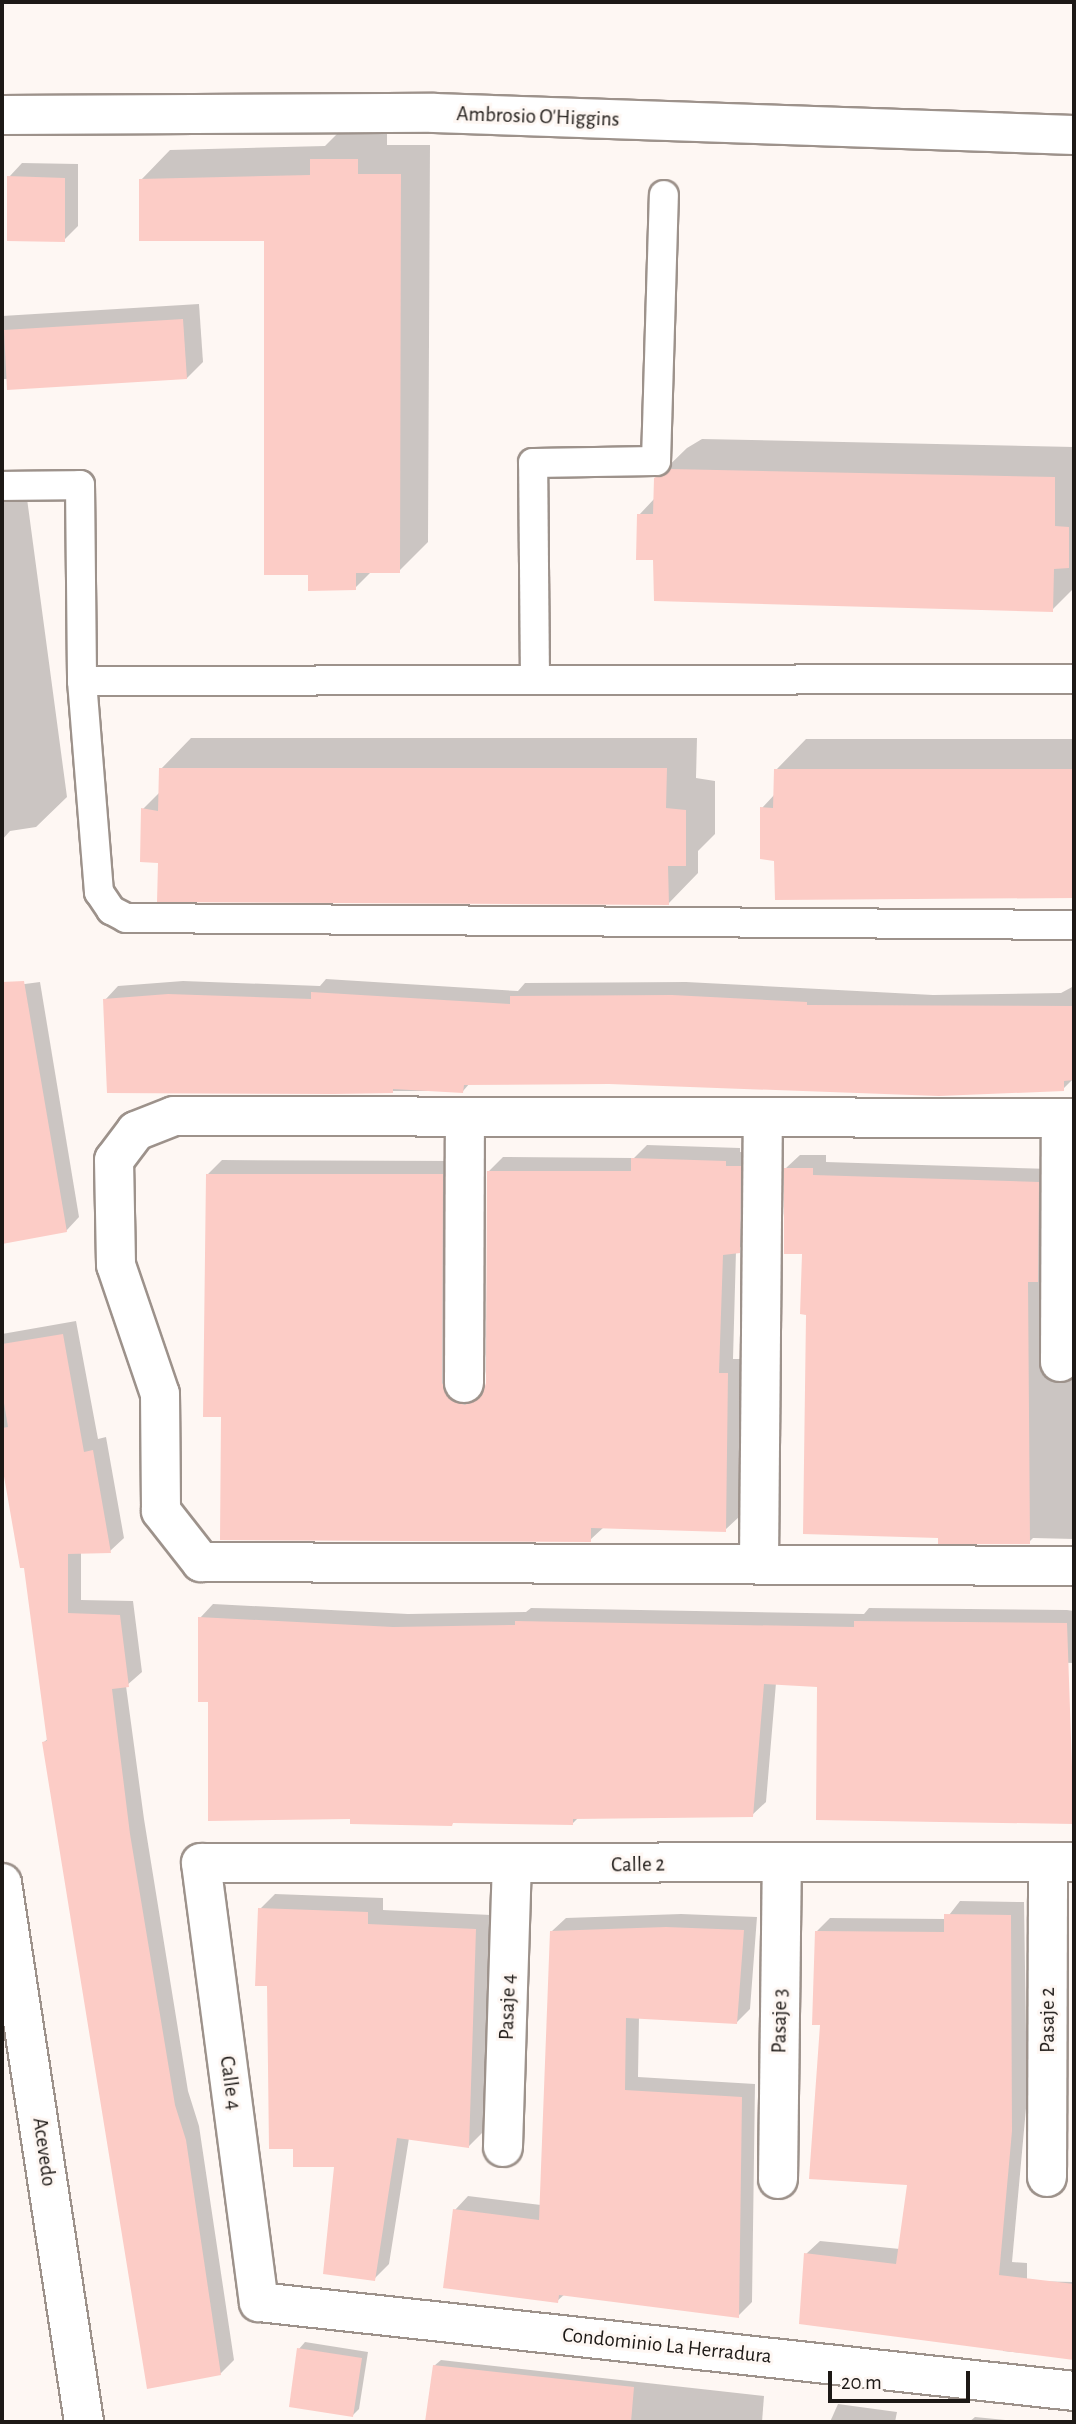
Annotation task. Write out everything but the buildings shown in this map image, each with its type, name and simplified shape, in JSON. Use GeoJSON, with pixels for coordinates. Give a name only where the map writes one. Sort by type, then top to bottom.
{"type":"FeatureCollection","features":[{"type":"Feature","properties":{"kind":"street","name":"Ambrosio O'Higgins"},"geometry":{"type":"LineString","coordinates":[[2,115],[434,114],[1074,135]]}},
{"type":"Feature","properties":{"kind":"street"},"geometry":{"type":"LineString","coordinates":[[1060,1362],[1068,1118],[174,1116],[136,1131],[114,1160],[116,1265],[160,1394],[161,1511],[201,1562],[759,1562],[1074,1566]]}},
{"type":"Feature","properties":{"kind":"street"},"geometry":{"type":"LineString","coordinates":[[464,1383],[465,1118]]}},
{"type":"Feature","properties":{"kind":"street"},"geometry":{"type":"LineString","coordinates":[[759,1562],[763,1119]]}},
{"type":"Feature","properties":{"kind":"street","name":"Calle 2"},"geometry":{"type":"LineString","coordinates":[[201,1863],[512,1866],[1061,1862]]}},
{"type":"Feature","properties":{"kind":"street","name":"Pasaje 2"},"geometry":{"type":"LineString","coordinates":[[1047,2177],[1061,1862]]}},
{"type":"Feature","properties":{"kind":"street","name":"Calle 4"},"geometry":{"type":"LineString","coordinates":[[201,1863],[259,2302]]}},
{"type":"Feature","properties":{"kind":"street","name":"Pasaje 3"},"geometry":{"type":"LineString","coordinates":[[778,2179],[782,1863]]}},
{"type":"Feature","properties":{"kind":"street","name":"Pasaje 4"},"geometry":{"type":"LineString","coordinates":[[503,2147],[512,1866]]}},
{"type":"Feature","properties":{"kind":"street","name":"Acevedo"},"geometry":{"type":"LineString","coordinates":[[2,1883],[85,2422]]}},
{"type":"Feature","properties":{"kind":"street","name":"Condominio La Herradura"},"geometry":{"type":"LineString","coordinates":[[259,2302],[1074,2390]]}},
{"type":"Feature","properties":{"kind":"lane"},"geometry":{"type":"LineString","coordinates":[[535,680],[533,463],[656,461],[664,195]]}},
{"type":"Feature","properties":{"kind":"lane"},"geometry":{"type":"LineString","coordinates":[[2,486],[80,485],[82,681],[99,892],[111,910],[126,918],[1074,925]]}},
{"type":"Feature","properties":{"kind":"lane"},"geometry":{"type":"LineString","coordinates":[[82,681],[1074,678]]}}]}
